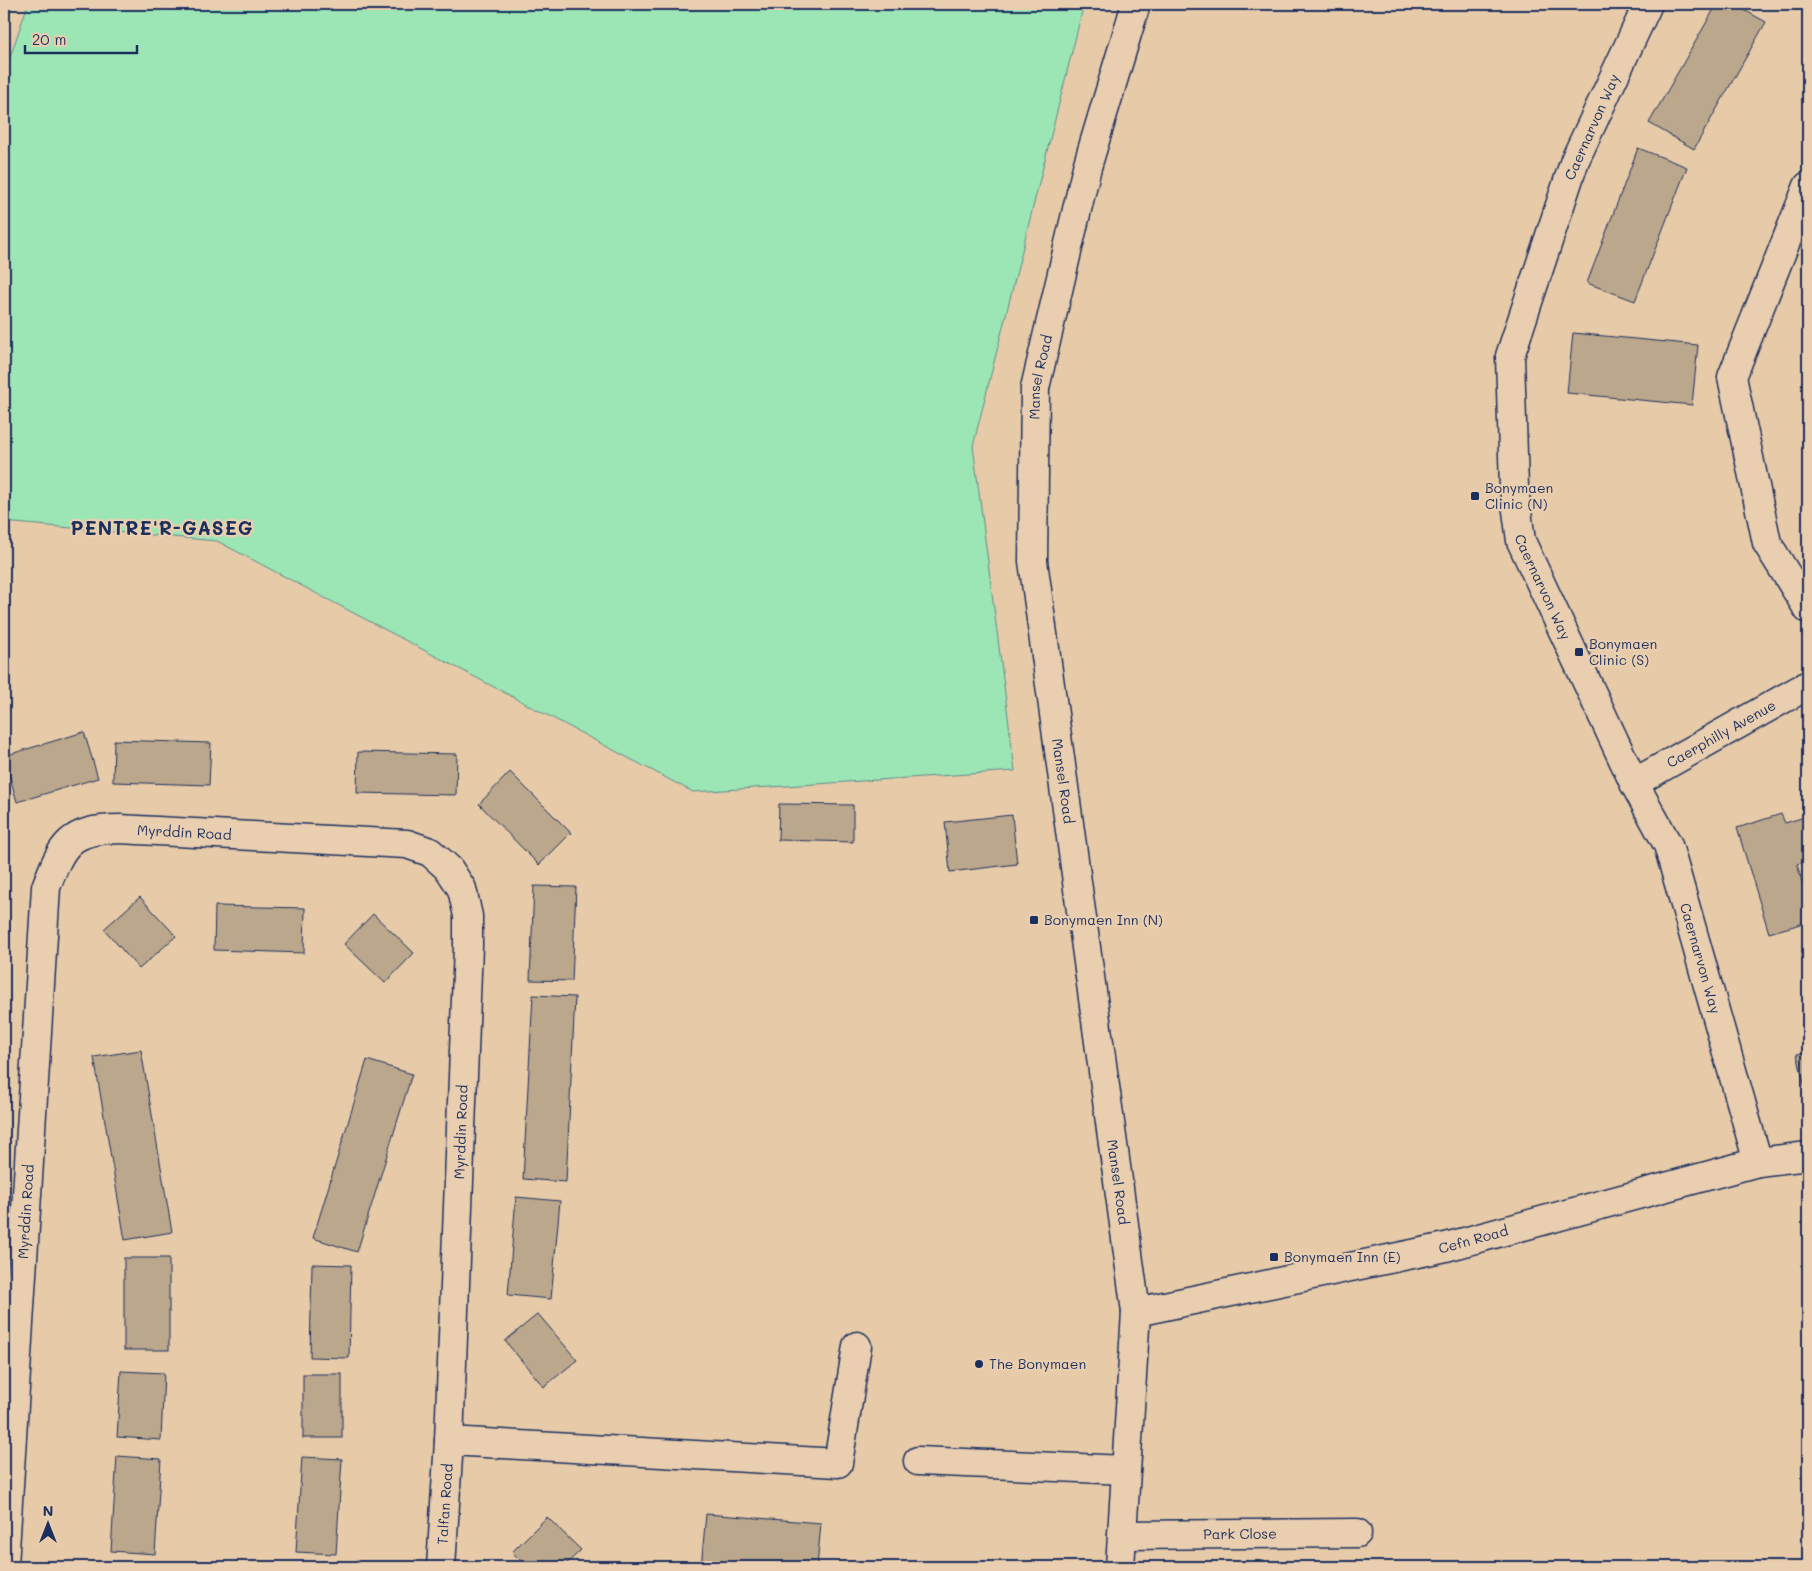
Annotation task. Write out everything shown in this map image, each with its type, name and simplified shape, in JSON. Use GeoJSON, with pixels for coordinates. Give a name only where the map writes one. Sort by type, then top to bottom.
{"type":"FeatureCollection","features":[{"type":"Feature","properties":{"kind":"street","name":"Mansel Road"},"geometry":{"type":"LineString","coordinates":[[1120,1567],[1136,1312],[1033,561],[1035,388],[1086,167],[1136,4]]}},
{"type":"Feature","properties":{"kind":"street","name":"Caernarvon Way"},"geometry":{"type":"LineString","coordinates":[[1648,4],[1575,160],[1510,356],[1514,488],[1521,541],[1634,783],[1668,845],[1758,1162]]}},
{"type":"Feature","properties":{"kind":"street"},"geometry":{"type":"LineString","coordinates":[[1808,186],[1732,377],[1767,543],[1808,609]]}},
{"type":"Feature","properties":{"kind":"street","name":"Caerphilly Avenue"},"geometry":{"type":"LineString","coordinates":[[1634,783],[1808,684]]}},
{"type":"Feature","properties":{"kind":"street","name":"Myrddin Road"},"geometry":{"type":"LineString","coordinates":[[4,1566],[5,1525],[46,887],[58,856],[73,838],[97,829],[407,844],[430,852],[448,869],[462,889],[468,916],[468,946],[449,1441]]}},
{"type":"Feature","properties":{"kind":"street","name":"Cefn Road"},"geometry":{"type":"LineString","coordinates":[[1136,1312],[1446,1247],[1758,1162],[1808,1156]]}},
{"type":"Feature","properties":{"kind":"street"},"geometry":{"type":"LineString","coordinates":[[449,1441],[838,1463],[857,1346]]}},
{"type":"Feature","properties":{"kind":"street","name":"Talfan Road"},"geometry":{"type":"LineString","coordinates":[[441,1567],[449,1441]]}},
{"type":"Feature","properties":{"kind":"street"},"geometry":{"type":"LineString","coordinates":[[918,1461],[1126,1470]]}},
{"type":"Feature","properties":{"kind":"street","name":"Park Close"},"geometry":{"type":"LineString","coordinates":[[1122,1536],[1357,1533]]}},
{"type":"Feature","properties":{"kind":"green space"},"geometry":{"type":"Polygon","coordinates":[[[28,4],[1084,4],[973,446],[1015,771],[693,792],[217,541],[4,522],[4,75],[28,4]]]}},
{"type":"Feature","properties":{"kind":"building"},"geometry":{"type":"Polygon","coordinates":[[[1717,4],[1733,4],[1766,22],[1694,149],[1649,123],[1717,4]]]}},
{"type":"Feature","properties":{"kind":"building"},"geometry":{"type":"Polygon","coordinates":[[[1638,148],[1687,167],[1635,301],[1587,283],[1638,148]]]}},
{"type":"Feature","properties":{"kind":"building"},"geometry":{"type":"Polygon","coordinates":[[[1573,333],[1698,345],[1692,405],[1567,393],[1573,333]]]}},
{"type":"Feature","properties":{"kind":"building"},"geometry":{"type":"Polygon","coordinates":[[[84,732],[98,778],[17,802],[4,756],[84,732]]]}},
{"type":"Feature","properties":{"kind":"building"},"geometry":{"type":"Polygon","coordinates":[[[114,740],[211,743],[209,785],[113,782],[114,740]]]}},
{"type":"Feature","properties":{"kind":"building"},"geometry":{"type":"Polygon","coordinates":[[[358,752],[457,754],[456,795],[357,793],[358,752]]]}},
{"type":"Feature","properties":{"kind":"building"},"geometry":{"type":"Polygon","coordinates":[[[510,772],[571,833],[539,865],[479,804],[510,772]]]}},
{"type":"Feature","properties":{"kind":"building"},"geometry":{"type":"Polygon","coordinates":[[[779,804],[853,805],[853,842],[778,840],[779,804]]]}},
{"type":"Feature","properties":{"kind":"building"},"geometry":{"type":"Polygon","coordinates":[[[1781,814],[1785,823],[1808,816],[1808,861],[1797,864],[1808,902],[1808,922],[1769,933],[1737,828],[1781,814]]]}},
{"type":"Feature","properties":{"kind":"building"},"geometry":{"type":"Polygon","coordinates":[[[1012,815],[1017,864],[950,872],[945,822],[1012,815]]]}},
{"type":"Feature","properties":{"kind":"building"},"geometry":{"type":"Polygon","coordinates":[[[534,886],[576,887],[572,981],[530,980],[534,886]]]}},
{"type":"Feature","properties":{"kind":"building"},"geometry":{"type":"Polygon","coordinates":[[[140,897],[176,936],[139,969],[104,929],[140,897]]]}},
{"type":"Feature","properties":{"kind":"building"},"geometry":{"type":"Polygon","coordinates":[[[215,906],[305,908],[304,953],[214,950],[215,906]]]}},
{"type":"Feature","properties":{"kind":"building"},"geometry":{"type":"Polygon","coordinates":[[[373,914],[414,953],[385,983],[344,944],[373,914]]]}},
{"type":"Feature","properties":{"kind":"building"},"geometry":{"type":"Polygon","coordinates":[[[533,995],[575,997],[566,1182],[523,1179],[533,995]]]}},
{"type":"Feature","properties":{"kind":"building"},"geometry":{"type":"Polygon","coordinates":[[[141,1050],[172,1232],[125,1240],[94,1057],[141,1050]]]}},
{"type":"Feature","properties":{"kind":"building"},"geometry":{"type":"Polygon","coordinates":[[[1808,1052],[1808,1101],[1797,1054],[1808,1052]]]}},
{"type":"Feature","properties":{"kind":"building"},"geometry":{"type":"Polygon","coordinates":[[[367,1060],[412,1074],[357,1252],[313,1238],[367,1060]]]}},
{"type":"Feature","properties":{"kind":"building"},"geometry":{"type":"Polygon","coordinates":[[[516,1197],[560,1201],[551,1299],[508,1295],[516,1197]]]}},
{"type":"Feature","properties":{"kind":"building"},"geometry":{"type":"Polygon","coordinates":[[[124,1258],[169,1258],[169,1350],[124,1350],[124,1258]]]}},
{"type":"Feature","properties":{"kind":"building"},"geometry":{"type":"Polygon","coordinates":[[[312,1264],[351,1265],[349,1358],[310,1357],[312,1264]]]}},
{"type":"Feature","properties":{"kind":"building"},"geometry":{"type":"Polygon","coordinates":[[[538,1314],[577,1360],[544,1387],[505,1341],[538,1314]]]}},
{"type":"Feature","properties":{"kind":"building"},"geometry":{"type":"Polygon","coordinates":[[[121,1371],[164,1373],[161,1440],[117,1437],[121,1371]]]}},
{"type":"Feature","properties":{"kind":"building"},"geometry":{"type":"Polygon","coordinates":[[[303,1374],[342,1374],[342,1438],[303,1438],[303,1374]]]}},
{"type":"Feature","properties":{"kind":"building"},"geometry":{"type":"Polygon","coordinates":[[[117,1456],[161,1459],[155,1554],[111,1551],[117,1456]]]}},
{"type":"Feature","properties":{"kind":"building"},"geometry":{"type":"Polygon","coordinates":[[[302,1457],[342,1459],[336,1554],[296,1552],[302,1457]]]}},
{"type":"Feature","properties":{"kind":"building"},"geometry":{"type":"Polygon","coordinates":[[[706,1514],[821,1523],[817,1567],[701,1567],[706,1514]]]}},
{"type":"Feature","properties":{"kind":"building"},"geometry":{"type":"Polygon","coordinates":[[[547,1517],[581,1550],[563,1567],[527,1567],[512,1552],[547,1517]]]}},
{"type":"Feature","properties":{"kind":"place","name":"Bonymaen Clinic (N)"},"geometry":{"type":"Point","coordinates":[1475,496]}},
{"type":"Feature","properties":{"kind":"place","name":"Bonymaen Clinic (S)"},"geometry":{"type":"Point","coordinates":[1579,652]}},
{"type":"Feature","properties":{"kind":"place","name":"Bonymaen Inn (N)"},"geometry":{"type":"Point","coordinates":[1034,920]}},
{"type":"Feature","properties":{"kind":"place","name":"Bonymaen Inn (E)"},"geometry":{"type":"Point","coordinates":[1274,1257]}},
{"type":"Feature","properties":{"kind":"place","name":"The Bonymaen"},"geometry":{"type":"Point","coordinates":[979,1364]}},
{"type":"Feature","properties":{"kind":"district","name":"PENTRE'R-GASEG"},"geometry":{"type":"Point","coordinates":[162,528]}}]}
